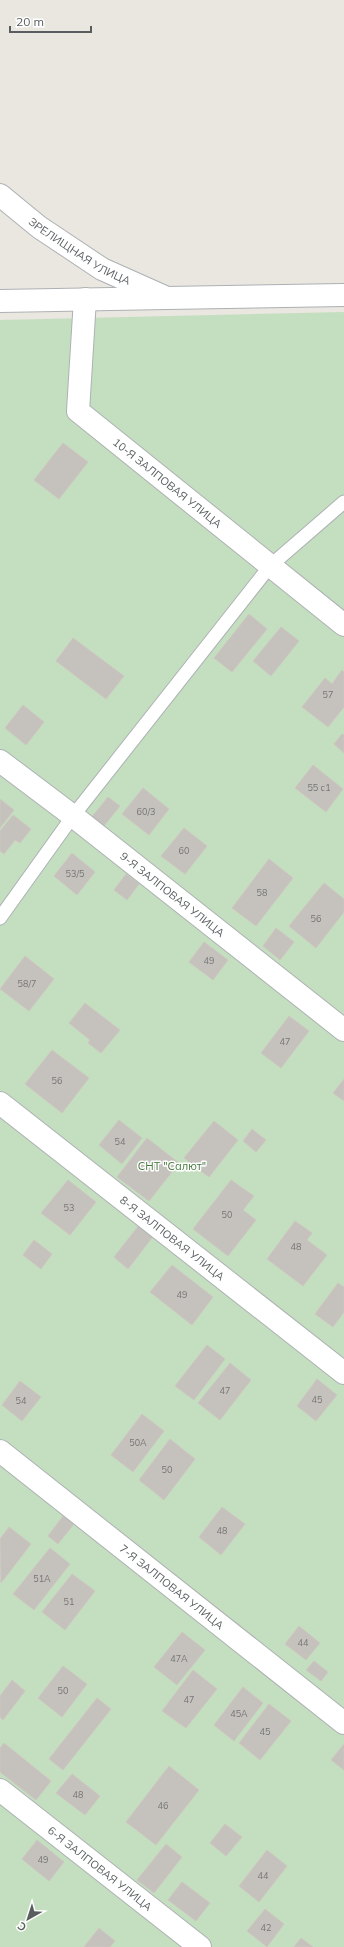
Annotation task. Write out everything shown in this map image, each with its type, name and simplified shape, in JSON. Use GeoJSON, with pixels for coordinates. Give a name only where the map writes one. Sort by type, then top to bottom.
{"type":"FeatureCollection","features":[{"type":"Feature","properties":{"kind":"street","name":"ЗРЕЛИЩНАЯ УЛИЦА"},"geometry":{"type":"LineString","coordinates":[[0,195],[38,227],[102,269],[166,298]]}},
{"type":"Feature","properties":{"kind":"street","name":"ЗРЕЛИЩНАЯ УЛИЦА"},"geometry":{"type":"LineString","coordinates":[[0,301],[344,295]]}},
{"type":"Feature","properties":{"kind":"street","name":"10-Я ЗАЛПОВАЯ УЛИЦА"},"geometry":{"type":"LineString","coordinates":[[85,300],[78,411],[344,625]]}},
{"type":"Feature","properties":{"kind":"street","name":"9-Я ЗАЛПОВАЯ УЛИЦА"},"geometry":{"type":"LineString","coordinates":[[0,761],[73,816],[344,1030]]}},
{"type":"Feature","properties":{"kind":"street","name":"8-Я ЗАЛПОВАЯ УЛИЦА"},"geometry":{"type":"LineString","coordinates":[[0,1103],[344,1374]]}},
{"type":"Feature","properties":{"kind":"street","name":"7-Я ЗАЛПОВАЯ УЛИЦА"},"geometry":{"type":"LineString","coordinates":[[0,1452],[344,1722]]}},
{"type":"Feature","properties":{"kind":"street","name":"6-Я ЗАЛПОВАЯ УЛИЦА"},"geometry":{"type":"LineString","coordinates":[[0,1790],[200,1947]]}},
{"type":"Feature","properties":{"kind":"lane"},"geometry":{"type":"LineString","coordinates":[[0,918],[73,816],[270,566],[344,502]]}},
{"type":"Feature","properties":{"kind":"green space","name":"СНТ \"Салют\""},"geometry":{"type":"Polygon","coordinates":[[[344,312],[344,1947],[0,1947],[0,320],[344,312]]]}},
{"type":"Feature","properties":{"kind":"building"},"geometry":{"type":"Polygon","coordinates":[[[63,443],[88,462],[59,499],[34,480],[63,443]]]}},
{"type":"Feature","properties":{"kind":"building"},"geometry":{"type":"Polygon","coordinates":[[[249,614],[267,629],[232,672],[214,658],[249,614]]]}},
{"type":"Feature","properties":{"kind":"building"},"geometry":{"type":"Polygon","coordinates":[[[281,627],[299,641],[271,676],[253,661],[281,627]]]}},
{"type":"Feature","properties":{"kind":"building"},"geometry":{"type":"Polygon","coordinates":[[[73,638],[124,676],[106,699],[56,661],[73,638]]]}},
{"type":"Feature","properties":{"kind":"building"},"geometry":{"type":"Polygon","coordinates":[[[342,670],[344,672],[344,707],[328,727],[302,707],[325,678],[332,684],[342,670]]]}},
{"type":"Feature","properties":{"kind":"building"},"geometry":{"type":"Polygon","coordinates":[[[23,705],[44,722],[26,745],[5,728],[23,705]]]}},
{"type":"Feature","properties":{"kind":"building"},"geometry":{"type":"Polygon","coordinates":[[[342,734],[344,735],[344,753],[334,744],[342,734]]]}},
{"type":"Feature","properties":{"kind":"building"},"geometry":{"type":"Polygon","coordinates":[[[313,765],[343,789],[326,812],[295,788],[313,765]]]}},
{"type":"Feature","properties":{"kind":"building"},"geometry":{"type":"Polygon","coordinates":[[[143,788],[169,809],[149,835],[122,814],[143,788]]]}},
{"type":"Feature","properties":{"kind":"building"},"geometry":{"type":"Polygon","coordinates":[[[108,797],[120,806],[103,827],[91,818],[108,797]]]}},
{"type":"Feature","properties":{"kind":"building"},"geometry":{"type":"Polygon","coordinates":[[[0,799],[14,810],[0,828],[0,799]]]}},
{"type":"Feature","properties":{"kind":"building"},"geometry":{"type":"Polygon","coordinates":[[[13,815],[31,829],[20,843],[15,840],[4,854],[0,851],[0,831],[13,815]]]}},
{"type":"Feature","properties":{"kind":"building"},"geometry":{"type":"Polygon","coordinates":[[[184,828],[207,846],[185,874],[161,856],[184,828]]]}},
{"type":"Feature","properties":{"kind":"building"},"geometry":{"type":"Polygon","coordinates":[[[72,853],[95,872],[77,895],[54,876],[72,853]]]}},
{"type":"Feature","properties":{"kind":"building"},"geometry":{"type":"Polygon","coordinates":[[[269,859],[293,878],[256,926],[232,908],[269,859]]]}},
{"type":"Feature","properties":{"kind":"building"},"geometry":{"type":"Polygon","coordinates":[[[126,874],[139,884],[127,900],[114,890],[126,874]]]}},
{"type":"Feature","properties":{"kind":"building"},"geometry":{"type":"Polygon","coordinates":[[[324,883],[344,899],[344,912],[316,948],[289,926],[324,883]]]}},
{"type":"Feature","properties":{"kind":"building"},"geometry":{"type":"Polygon","coordinates":[[[276,928],[294,942],[280,960],[263,946],[276,928]]]}},
{"type":"Feature","properties":{"kind":"building"},"geometry":{"type":"Polygon","coordinates":[[[204,942],[228,960],[213,980],[189,962],[204,942]]]}},
{"type":"Feature","properties":{"kind":"building"},"geometry":{"type":"Polygon","coordinates":[[[25,956],[54,979],[29,1011],[0,989],[25,956]]]}},
{"type":"Feature","properties":{"kind":"building"},"geometry":{"type":"Polygon","coordinates":[[[85,1003],[120,1030],[101,1053],[88,1043],[90,1040],[69,1023],[85,1003]]]}},
{"type":"Feature","properties":{"kind":"building"},"geometry":{"type":"Polygon","coordinates":[[[289,1016],[309,1031],[281,1068],[261,1053],[289,1016]]]}},
{"type":"Feature","properties":{"kind":"building"},"geometry":{"type":"Polygon","coordinates":[[[52,1050],[89,1078],[62,1113],[25,1084],[52,1050]]]}},
{"type":"Feature","properties":{"kind":"building"},"geometry":{"type":"Polygon","coordinates":[[[344,1079],[344,1101],[333,1093],[344,1079]]]}},
{"type":"Feature","properties":{"kind":"building"},"geometry":{"type":"Polygon","coordinates":[[[119,1120],[142,1138],[122,1164],[99,1145],[119,1120]]]}},
{"type":"Feature","properties":{"kind":"building"},"geometry":{"type":"Polygon","coordinates":[[[214,1121],[238,1140],[209,1177],[184,1158],[214,1121]]]}},
{"type":"Feature","properties":{"kind":"building"},"geometry":{"type":"Polygon","coordinates":[[[252,1129],[266,1140],[256,1152],[243,1141],[252,1129]]]}},
{"type":"Feature","properties":{"kind":"building"},"geometry":{"type":"Polygon","coordinates":[[[147,1138],[179,1163],[149,1201],[117,1177],[147,1138]]]}},
{"type":"Feature","properties":{"kind":"building"},"geometry":{"type":"Polygon","coordinates":[[[68,1180],[96,1202],[70,1235],[41,1213],[68,1180]]]}},
{"type":"Feature","properties":{"kind":"building"},"geometry":{"type":"Polygon","coordinates":[[[231,1180],[254,1196],[243,1210],[256,1220],[228,1256],[193,1229],[231,1180]]]}},
{"type":"Feature","properties":{"kind":"building"},"geometry":{"type":"Polygon","coordinates":[[[295,1221],[312,1233],[307,1240],[327,1255],[303,1286],[267,1259],[295,1221]]]}},
{"type":"Feature","properties":{"kind":"building"},"geometry":{"type":"Polygon","coordinates":[[[140,1224],[154,1235],[128,1269],[114,1257],[140,1224]]]}},
{"type":"Feature","properties":{"kind":"building"},"geometry":{"type":"Polygon","coordinates":[[[34,1240],[52,1254],[41,1269],[23,1255],[34,1240]]]}},
{"type":"Feature","properties":{"kind":"building"},"geometry":{"type":"Polygon","coordinates":[[[172,1265],[213,1297],[192,1325],[150,1292],[172,1265]]]}},
{"type":"Feature","properties":{"kind":"building"},"geometry":{"type":"Polygon","coordinates":[[[338,1283],[344,1287],[344,1312],[333,1327],[315,1314],[338,1283]]]}},
{"type":"Feature","properties":{"kind":"building"},"geometry":{"type":"Polygon","coordinates":[[[207,1345],[225,1359],[194,1400],[175,1386],[207,1345]]]}},
{"type":"Feature","properties":{"kind":"building"},"geometry":{"type":"Polygon","coordinates":[[[230,1363],[251,1380],[220,1420],[198,1403],[230,1363]]]}},
{"type":"Feature","properties":{"kind":"building"},"geometry":{"type":"Polygon","coordinates":[[[317,1379],[337,1395],[316,1421],[297,1406],[317,1379]]]}},
{"type":"Feature","properties":{"kind":"building"},"geometry":{"type":"Polygon","coordinates":[[[20,1381],[41,1397],[22,1421],[2,1405],[20,1381]]]}},
{"type":"Feature","properties":{"kind":"building"},"geometry":{"type":"Polygon","coordinates":[[[142,1414],[164,1431],[133,1472],[111,1455],[142,1414]]]}},
{"type":"Feature","properties":{"kind":"building"},"geometry":{"type":"Polygon","coordinates":[[[170,1439],[195,1459],[164,1500],[139,1480],[170,1439]]]}},
{"type":"Feature","properties":{"kind":"building"},"geometry":{"type":"Polygon","coordinates":[[[222,1507],[245,1524],[221,1555],[199,1537],[222,1507]]]}},
{"type":"Feature","properties":{"kind":"building"},"geometry":{"type":"Polygon","coordinates":[[[63,1516],[74,1524],[58,1544],[48,1536],[63,1516]]]}},
{"type":"Feature","properties":{"kind":"building"},"geometry":{"type":"Polygon","coordinates":[[[9,1527],[31,1544],[1,1583],[0,1539],[9,1527]]]}},
{"type":"Feature","properties":{"kind":"building"},"geometry":{"type":"Polygon","coordinates":[[[50,1548],[70,1564],[34,1610],[13,1594],[50,1548]]]}},
{"type":"Feature","properties":{"kind":"building"},"geometry":{"type":"Polygon","coordinates":[[[72,1574],[95,1591],[65,1630],[42,1612],[72,1574]]]}},
{"type":"Feature","properties":{"kind":"building"},"geometry":{"type":"Polygon","coordinates":[[[299,1626],[320,1643],[306,1660],[285,1644],[299,1626]]]}},
{"type":"Feature","properties":{"kind":"building"},"geometry":{"type":"Polygon","coordinates":[[[182,1632],[205,1650],[177,1685],[154,1667],[182,1632]]]}},
{"type":"Feature","properties":{"kind":"building"},"geometry":{"type":"Polygon","coordinates":[[[314,1661],[328,1672],[321,1681],[306,1670],[314,1661]]]}},
{"type":"Feature","properties":{"kind":"building"},"geometry":{"type":"Polygon","coordinates":[[[63,1666],[87,1684],[62,1717],[38,1698],[63,1666]]]}},
{"type":"Feature","properties":{"kind":"building"},"geometry":{"type":"Polygon","coordinates":[[[193,1670],[217,1689],[186,1728],[162,1711],[193,1670]]]}},
{"type":"Feature","properties":{"kind":"building"},"geometry":{"type":"Polygon","coordinates":[[[12,1680],[25,1691],[3,1720],[0,1717],[0,1696],[12,1680]]]}},
{"type":"Feature","properties":{"kind":"building"},"geometry":{"type":"Polygon","coordinates":[[[243,1687],[263,1703],[234,1741],[214,1725],[243,1687]]]}},
{"type":"Feature","properties":{"kind":"building"},"geometry":{"type":"Polygon","coordinates":[[[97,1698],[111,1709],[63,1770],[49,1759],[97,1698]]]}},
{"type":"Feature","properties":{"kind":"building"},"geometry":{"type":"Polygon","coordinates":[[[269,1704],[291,1721],[260,1760],[239,1743],[269,1704]]]}},
{"type":"Feature","properties":{"kind":"building"},"geometry":{"type":"Polygon","coordinates":[[[4,1743],[51,1781],[36,1800],[0,1772],[0,1748],[4,1743]]]}},
{"type":"Feature","properties":{"kind":"building"},"geometry":{"type":"Polygon","coordinates":[[[344,1744],[344,1770],[331,1760],[344,1744]]]}},
{"type":"Feature","properties":{"kind":"building"},"geometry":{"type":"Polygon","coordinates":[[[169,1766],[199,1790],[156,1845],[126,1822],[169,1766]]]}},
{"type":"Feature","properties":{"kind":"building"},"geometry":{"type":"Polygon","coordinates":[[[72,1774],[100,1796],[85,1815],[56,1793],[72,1774]]]}},
{"type":"Feature","properties":{"kind":"building"},"geometry":{"type":"Polygon","coordinates":[[[225,1824],[242,1837],[226,1856],[210,1843],[225,1824]]]}},
{"type":"Feature","properties":{"kind":"building"},"geometry":{"type":"Polygon","coordinates":[[[37,1840],[64,1862],[49,1881],[22,1859],[37,1840]]]}},
{"type":"Feature","properties":{"kind":"building"},"geometry":{"type":"Polygon","coordinates":[[[166,1844],[182,1857],[154,1893],[137,1880],[166,1844]]]}},
{"type":"Feature","properties":{"kind":"building"},"geometry":{"type":"Polygon","coordinates":[[[267,1850],[287,1866],[259,1902],[239,1886],[267,1850]]]}},
{"type":"Feature","properties":{"kind":"building"},"geometry":{"type":"Polygon","coordinates":[[[182,1882],[210,1903],[196,1921],[168,1900],[182,1882]]]}},
{"type":"Feature","properties":{"kind":"building"},"geometry":{"type":"Polygon","coordinates":[[[265,1909],[284,1924],[267,1947],[247,1931],[265,1909]]]}},
{"type":"Feature","properties":{"kind":"building"},"geometry":{"type":"Polygon","coordinates":[[[99,1928],[115,1941],[110,1947],[84,1947],[99,1928]]]}},
{"type":"Feature","properties":{"kind":"building"},"geometry":{"type":"Polygon","coordinates":[[[301,1938],[313,1947],[294,1947],[301,1938]]]}}]}
